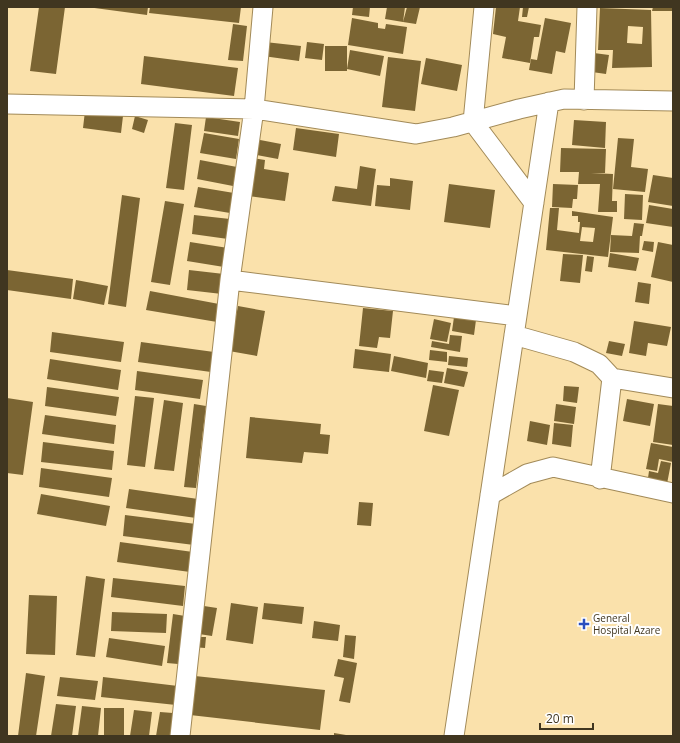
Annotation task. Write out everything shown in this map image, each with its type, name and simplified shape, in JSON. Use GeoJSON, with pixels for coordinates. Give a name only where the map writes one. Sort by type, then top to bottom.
{"type":"FeatureCollection","features":[{"type":"Feature","properties":{"kind":"street"},"geometry":{"type":"LineString","coordinates":[[180,736],[230,280],[254,109],[263,7]]}},
{"type":"Feature","properties":{"kind":"street"},"geometry":{"type":"LineString","coordinates":[[484,7],[473,122],[534,203]]}},
{"type":"Feature","properties":{"kind":"street"},"geometry":{"type":"LineString","coordinates":[[584,100],[587,7]]}},
{"type":"Feature","properties":{"kind":"street"},"geometry":{"type":"LineString","coordinates":[[7,104],[254,109],[416,134],[453,127],[564,99],[673,101]]}},
{"type":"Feature","properties":{"kind":"street"},"geometry":{"type":"LineString","coordinates":[[454,736],[549,102]]}},
{"type":"Feature","properties":{"kind":"street"},"geometry":{"type":"LineString","coordinates":[[230,280],[517,316]]}},
{"type":"Feature","properties":{"kind":"street"},"geometry":{"type":"LineString","coordinates":[[514,335],[574,352],[599,364],[612,378],[673,388]]}},
{"type":"Feature","properties":{"kind":"street"},"geometry":{"type":"LineString","coordinates":[[600,478],[612,378]]}},
{"type":"Feature","properties":{"kind":"street"},"geometry":{"type":"LineString","coordinates":[[490,495],[527,474],[553,467],[673,493]]}},
{"type":"Feature","properties":{"kind":"building"},"geometry":{"type":"Polygon","coordinates":[[[39,7],[65,7],[56,74],[30,71],[39,7]]]}},
{"type":"Feature","properties":{"kind":"building"},"geometry":{"type":"Polygon","coordinates":[[[87,7],[148,7],[147,15],[87,7]]]}},
{"type":"Feature","properties":{"kind":"building"},"geometry":{"type":"Polygon","coordinates":[[[150,7],[241,7],[239,23],[149,13],[150,7]]]}},
{"type":"Feature","properties":{"kind":"building"},"geometry":{"type":"Polygon","coordinates":[[[353,7],[370,7],[369,17],[352,15],[353,7]]]}},
{"type":"Feature","properties":{"kind":"building"},"geometry":{"type":"Polygon","coordinates":[[[387,7],[405,7],[403,22],[385,19],[387,7]]]}},
{"type":"Feature","properties":{"kind":"building"},"geometry":{"type":"Polygon","coordinates":[[[407,7],[420,7],[416,24],[403,22],[407,7]]]}},
{"type":"Feature","properties":{"kind":"building"},"geometry":{"type":"Polygon","coordinates":[[[496,7],[520,7],[518,21],[541,25],[539,37],[534,37],[530,63],[502,58],[506,37],[493,34],[496,7]]]}},
{"type":"Feature","properties":{"kind":"building"},"geometry":{"type":"Polygon","coordinates":[[[523,7],[529,7],[527,17],[522,17],[523,7]]]}},
{"type":"Feature","properties":{"kind":"building"},"geometry":{"type":"Polygon","coordinates":[[[653,7],[673,7],[673,11],[652,11],[653,7]]]}},
{"type":"Feature","properties":{"kind":"building"},"geometry":{"type":"Polygon","coordinates":[[[600,8],[651,10],[652,67],[612,68],[613,50],[598,50],[600,8]],[[628,26],[627,43],[642,44],[643,27],[628,26]]]}},
{"type":"Feature","properties":{"kind":"building"},"geometry":{"type":"Polygon","coordinates":[[[352,18],[378,23],[378,28],[385,29],[386,24],[407,27],[403,54],[348,45],[352,18]]]}},
{"type":"Feature","properties":{"kind":"building"},"geometry":{"type":"Polygon","coordinates":[[[545,18],[571,23],[565,53],[556,51],[552,74],[529,70],[531,59],[537,60],[545,18]]]}},
{"type":"Feature","properties":{"kind":"building"},"geometry":{"type":"Polygon","coordinates":[[[233,24],[247,26],[243,61],[228,60],[233,24]]]}},
{"type":"Feature","properties":{"kind":"building"},"geometry":{"type":"Polygon","coordinates":[[[265,42],[301,46],[299,61],[263,56],[265,42]]]}},
{"type":"Feature","properties":{"kind":"building"},"geometry":{"type":"Polygon","coordinates":[[[307,42],[324,44],[322,60],[305,58],[307,42]]]}},
{"type":"Feature","properties":{"kind":"building"},"geometry":{"type":"Polygon","coordinates":[[[325,46],[347,46],[347,71],[325,71],[325,46]]]}},
{"type":"Feature","properties":{"kind":"building"},"geometry":{"type":"Polygon","coordinates":[[[350,50],[384,56],[380,76],[347,69],[350,50]]]}},
{"type":"Feature","properties":{"kind":"building"},"geometry":{"type":"Polygon","coordinates":[[[594,53],[609,55],[606,74],[592,72],[594,53]]]}},
{"type":"Feature","properties":{"kind":"building"},"geometry":{"type":"Polygon","coordinates":[[[144,56],[238,68],[234,96],[141,84],[144,56]]]}},
{"type":"Feature","properties":{"kind":"building"},"geometry":{"type":"Polygon","coordinates":[[[388,57],[421,61],[415,111],[382,107],[388,57]]]}},
{"type":"Feature","properties":{"kind":"building"},"geometry":{"type":"Polygon","coordinates":[[[426,58],[462,65],[457,91],[421,84],[426,58]]]}},
{"type":"Feature","properties":{"kind":"building"},"geometry":{"type":"Polygon","coordinates":[[[85,111],[123,116],[121,133],[83,128],[85,111]]]}},
{"type":"Feature","properties":{"kind":"building"},"geometry":{"type":"Polygon","coordinates":[[[135,116],[148,120],[144,133],[132,129],[135,116]]]}},
{"type":"Feature","properties":{"kind":"building"},"geometry":{"type":"Polygon","coordinates":[[[206,117],[240,122],[238,136],[204,131],[206,117]]]}},
{"type":"Feature","properties":{"kind":"building"},"geometry":{"type":"Polygon","coordinates":[[[574,120],[606,122],[605,148],[572,145],[574,120]]]}},
{"type":"Feature","properties":{"kind":"building"},"geometry":{"type":"Polygon","coordinates":[[[175,123],[192,125],[184,190],[166,188],[175,123]]]}},
{"type":"Feature","properties":{"kind":"building"},"geometry":{"type":"Polygon","coordinates":[[[296,128],[339,134],[336,157],[293,150],[296,128]]]}},
{"type":"Feature","properties":{"kind":"building"},"geometry":{"type":"Polygon","coordinates":[[[204,133],[239,139],[236,159],[200,153],[204,133]]]}},
{"type":"Feature","properties":{"kind":"building"},"geometry":{"type":"Polygon","coordinates":[[[618,138],[634,139],[631,167],[648,169],[645,192],[613,189],[618,138]]]}},
{"type":"Feature","properties":{"kind":"building"},"geometry":{"type":"Polygon","coordinates":[[[255,139],[281,144],[278,159],[251,154],[255,139]]]}},
{"type":"Feature","properties":{"kind":"building"},"geometry":{"type":"Polygon","coordinates":[[[561,148],[606,149],[605,173],[591,173],[613,174],[612,201],[617,201],[617,212],[598,212],[600,184],[578,184],[579,172],[560,172],[561,148]]]}},
{"type":"Feature","properties":{"kind":"building"},"geometry":{"type":"Polygon","coordinates":[[[252,158],[265,160],[264,169],[289,173],[285,201],[248,196],[252,158]]]}},
{"type":"Feature","properties":{"kind":"building"},"geometry":{"type":"Polygon","coordinates":[[[200,160],[237,167],[233,186],[197,179],[200,160]]]}},
{"type":"Feature","properties":{"kind":"building"},"geometry":{"type":"Polygon","coordinates":[[[360,166],[376,169],[371,206],[332,201],[335,186],[357,189],[360,166]]]}},
{"type":"Feature","properties":{"kind":"building"},"geometry":{"type":"Polygon","coordinates":[[[653,175],[673,178],[673,206],[648,202],[653,175]]]}},
{"type":"Feature","properties":{"kind":"building"},"geometry":{"type":"Polygon","coordinates":[[[390,178],[413,181],[410,210],[375,206],[377,185],[390,186],[390,178]]]}},
{"type":"Feature","properties":{"kind":"building"},"geometry":{"type":"Polygon","coordinates":[[[449,184],[495,190],[490,228],[444,222],[449,184]]]}},
{"type":"Feature","properties":{"kind":"building"},"geometry":{"type":"Polygon","coordinates":[[[553,184],[578,185],[577,199],[573,199],[572,208],[552,207],[553,184]]]}},
{"type":"Feature","properties":{"kind":"building"},"geometry":{"type":"Polygon","coordinates":[[[198,187],[234,193],[230,213],[194,207],[198,187]]]}},
{"type":"Feature","properties":{"kind":"building"},"geometry":{"type":"Polygon","coordinates":[[[625,194],[643,195],[642,220],[624,219],[625,194]]]}},
{"type":"Feature","properties":{"kind":"building"},"geometry":{"type":"Polygon","coordinates":[[[122,195],[140,198],[126,307],[108,304],[122,195]]]}},
{"type":"Feature","properties":{"kind":"building"},"geometry":{"type":"Polygon","coordinates":[[[165,201],[184,204],[170,285],[151,282],[165,201]]]}},
{"type":"Feature","properties":{"kind":"building"},"geometry":{"type":"Polygon","coordinates":[[[649,205],[673,209],[673,227],[646,223],[649,205]]]}},
{"type":"Feature","properties":{"kind":"building"},"geometry":{"type":"Polygon","coordinates":[[[550,208],[559,208],[557,230],[579,233],[580,222],[578,222],[578,216],[572,216],[572,211],[613,217],[608,257],[546,250],[550,208]],[[582,227],[580,241],[593,242],[595,228],[582,227]]]}},
{"type":"Feature","properties":{"kind":"building"},"geometry":{"type":"Polygon","coordinates":[[[194,215],[230,219],[228,239],[192,234],[194,215]]]}},
{"type":"Feature","properties":{"kind":"building"},"geometry":{"type":"Polygon","coordinates":[[[634,223],[644,224],[642,236],[640,236],[639,253],[610,252],[611,235],[632,236],[634,223]]]}},
{"type":"Feature","properties":{"kind":"building"},"geometry":{"type":"Polygon","coordinates":[[[644,241],[654,242],[653,252],[642,250],[644,241]]]}},
{"type":"Feature","properties":{"kind":"building"},"geometry":{"type":"Polygon","coordinates":[[[190,242],[228,248],[224,267],[187,261],[190,242]]]}},
{"type":"Feature","properties":{"kind":"building"},"geometry":{"type":"Polygon","coordinates":[[[658,242],[673,245],[673,282],[651,277],[658,242]]]}},
{"type":"Feature","properties":{"kind":"building"},"geometry":{"type":"Polygon","coordinates":[[[610,253],[639,258],[636,271],[608,267],[610,253]]]}},
{"type":"Feature","properties":{"kind":"building"},"geometry":{"type":"Polygon","coordinates":[[[563,254],[583,255],[580,283],[560,281],[563,254]]]}},
{"type":"Feature","properties":{"kind":"building"},"geometry":{"type":"Polygon","coordinates":[[[587,256],[594,257],[592,272],[585,271],[587,256]]]}},
{"type":"Feature","properties":{"kind":"building"},"geometry":{"type":"Polygon","coordinates":[[[7,270],[73,279],[71,299],[7,290],[7,270]]]}},
{"type":"Feature","properties":{"kind":"building"},"geometry":{"type":"Polygon","coordinates":[[[189,270],[224,274],[222,294],[187,290],[189,270]]]}},
{"type":"Feature","properties":{"kind":"building"},"geometry":{"type":"Polygon","coordinates":[[[76,280],[108,286],[104,305],[73,299],[76,280]]]}},
{"type":"Feature","properties":{"kind":"building"},"geometry":{"type":"Polygon","coordinates":[[[638,282],[651,284],[649,304],[635,302],[638,282]]]}},
{"type":"Feature","properties":{"kind":"building"},"geometry":{"type":"Polygon","coordinates":[[[150,291],[219,304],[217,322],[146,310],[150,291]]]}},
{"type":"Feature","properties":{"kind":"building"},"geometry":{"type":"Polygon","coordinates":[[[238,306],[265,311],[257,356],[229,351],[238,306]]]}},
{"type":"Feature","properties":{"kind":"building"},"geometry":{"type":"Polygon","coordinates":[[[363,308],[393,311],[390,338],[379,337],[377,348],[359,346],[363,308]]]}},
{"type":"Feature","properties":{"kind":"building"},"geometry":{"type":"Polygon","coordinates":[[[454,317],[476,320],[474,335],[452,331],[454,317]]]}},
{"type":"Feature","properties":{"kind":"building"},"geometry":{"type":"Polygon","coordinates":[[[434,319],[451,323],[447,342],[430,339],[434,319]]]}},
{"type":"Feature","properties":{"kind":"building"},"geometry":{"type":"Polygon","coordinates":[[[634,321],[671,327],[667,346],[648,343],[646,356],[629,353],[634,321]]]}},
{"type":"Feature","properties":{"kind":"building"},"geometry":{"type":"Polygon","coordinates":[[[52,332],[124,342],[121,362],[50,352],[52,332]]]}},
{"type":"Feature","properties":{"kind":"building"},"geometry":{"type":"Polygon","coordinates":[[[450,335],[462,336],[460,352],[431,347],[432,341],[449,344],[450,335]]]}},
{"type":"Feature","properties":{"kind":"building"},"geometry":{"type":"Polygon","coordinates":[[[609,341],[625,344],[622,356],[606,353],[609,341]]]}},
{"type":"Feature","properties":{"kind":"building"},"geometry":{"type":"Polygon","coordinates":[[[141,342],[214,352],[211,372],[138,362],[141,342]]]}},
{"type":"Feature","properties":{"kind":"building"},"geometry":{"type":"Polygon","coordinates":[[[355,349],[391,354],[389,372],[353,368],[355,349]]]}},
{"type":"Feature","properties":{"kind":"building"},"geometry":{"type":"Polygon","coordinates":[[[430,350],[447,352],[447,362],[429,360],[430,350]]]}},
{"type":"Feature","properties":{"kind":"building"},"geometry":{"type":"Polygon","coordinates":[[[394,356],[428,363],[426,378],[391,371],[394,356]]]}},
{"type":"Feature","properties":{"kind":"building"},"geometry":{"type":"Polygon","coordinates":[[[449,356],[468,358],[467,367],[448,365],[449,356]]]}},
{"type":"Feature","properties":{"kind":"building"},"geometry":{"type":"Polygon","coordinates":[[[50,359],[121,370],[118,390],[47,379],[50,359]]]}},
{"type":"Feature","properties":{"kind":"building"},"geometry":{"type":"Polygon","coordinates":[[[447,368],[468,372],[464,387],[444,383],[447,368]]]}},
{"type":"Feature","properties":{"kind":"building"},"geometry":{"type":"Polygon","coordinates":[[[429,370],[444,372],[442,383],[427,381],[429,370]]]}},
{"type":"Feature","properties":{"kind":"building"},"geometry":{"type":"Polygon","coordinates":[[[137,371],[203,380],[200,399],[135,390],[137,371]]]}},
{"type":"Feature","properties":{"kind":"building"},"geometry":{"type":"Polygon","coordinates":[[[433,385],[459,390],[449,436],[424,431],[433,385]]]}},
{"type":"Feature","properties":{"kind":"building"},"geometry":{"type":"Polygon","coordinates":[[[564,386],[579,387],[577,403],[563,401],[564,386]]]}},
{"type":"Feature","properties":{"kind":"building"},"geometry":{"type":"Polygon","coordinates":[[[47,387],[119,397],[116,416],[45,406],[47,387]]]}},
{"type":"Feature","properties":{"kind":"building"},"geometry":{"type":"Polygon","coordinates":[[[135,396],[154,398],[145,467],[127,465],[135,396]]]}},
{"type":"Feature","properties":{"kind":"building"},"geometry":{"type":"Polygon","coordinates":[[[7,398],[33,402],[23,475],[7,473],[7,398]]]}},
{"type":"Feature","properties":{"kind":"building"},"geometry":{"type":"Polygon","coordinates":[[[627,399],[654,404],[650,426],[623,421],[627,399]]]}},
{"type":"Feature","properties":{"kind":"building"},"geometry":{"type":"Polygon","coordinates":[[[164,400],[183,403],[174,471],[154,469],[164,400]]]}},
{"type":"Feature","properties":{"kind":"building"},"geometry":{"type":"Polygon","coordinates":[[[194,404],[206,406],[196,488],[184,487],[194,404]]]}},
{"type":"Feature","properties":{"kind":"building"},"geometry":{"type":"Polygon","coordinates":[[[556,404],[576,407],[574,424],[554,421],[556,404]]]}},
{"type":"Feature","properties":{"kind":"building"},"geometry":{"type":"Polygon","coordinates":[[[658,404],[673,406],[673,445],[653,442],[658,404]]]}},
{"type":"Feature","properties":{"kind":"building"},"geometry":{"type":"Polygon","coordinates":[[[45,415],[116,425],[114,444],[42,434],[45,415]]]}},
{"type":"Feature","properties":{"kind":"building"},"geometry":{"type":"Polygon","coordinates":[[[250,417],[321,424],[320,434],[330,435],[328,454],[304,452],[302,463],[246,458],[250,417]]]}},
{"type":"Feature","properties":{"kind":"building"},"geometry":{"type":"Polygon","coordinates":[[[530,421],[550,425],[547,445],[527,441],[530,421]]]}},
{"type":"Feature","properties":{"kind":"building"},"geometry":{"type":"Polygon","coordinates":[[[554,423],[573,425],[571,447],[552,444],[554,423]]]}},
{"type":"Feature","properties":{"kind":"building"},"geometry":{"type":"Polygon","coordinates":[[[43,442],[114,451],[112,470],[41,462],[43,442]]]}},
{"type":"Feature","properties":{"kind":"building"},"geometry":{"type":"Polygon","coordinates":[[[651,443],[673,447],[673,462],[659,459],[657,471],[646,469],[651,443]]]}},
{"type":"Feature","properties":{"kind":"building"},"geometry":{"type":"Polygon","coordinates":[[[661,461],[671,463],[666,489],[647,485],[649,471],[658,473],[661,461]]]}},
{"type":"Feature","properties":{"kind":"building"},"geometry":{"type":"Polygon","coordinates":[[[41,468],[112,478],[109,497],[39,487],[41,468]]]}},
{"type":"Feature","properties":{"kind":"building"},"geometry":{"type":"Polygon","coordinates":[[[129,489],[198,499],[196,518],[126,508],[129,489]]]}},
{"type":"Feature","properties":{"kind":"building"},"geometry":{"type":"Polygon","coordinates":[[[41,494],[110,506],[106,526],[37,514],[41,494]]]}},
{"type":"Feature","properties":{"kind":"building"},"geometry":{"type":"Polygon","coordinates":[[[359,502],[373,503],[371,526],[357,525],[359,502]]]}},
{"type":"Feature","properties":{"kind":"building"},"geometry":{"type":"Polygon","coordinates":[[[125,515],[196,524],[194,545],[123,536],[125,515]]]}},
{"type":"Feature","properties":{"kind":"building"},"geometry":{"type":"Polygon","coordinates":[[[120,542],[193,552],[190,572],[117,562],[120,542]]]}},
{"type":"Feature","properties":{"kind":"building"},"geometry":{"type":"Polygon","coordinates":[[[86,576],[105,579],[95,657],[76,655],[86,576]]]}},
{"type":"Feature","properties":{"kind":"building"},"geometry":{"type":"Polygon","coordinates":[[[113,578],[185,586],[183,606],[111,597],[113,578]]]}},
{"type":"Feature","properties":{"kind":"building"},"geometry":{"type":"Polygon","coordinates":[[[29,595],[57,596],[55,655],[26,654],[29,595]]]}},
{"type":"Feature","properties":{"kind":"building"},"geometry":{"type":"Polygon","coordinates":[[[231,603],[258,607],[253,644],[226,640],[231,603]]]}},
{"type":"Feature","properties":{"kind":"building"},"geometry":{"type":"Polygon","coordinates":[[[264,603],[304,607],[302,624],[262,619],[264,603]]]}},
{"type":"Feature","properties":{"kind":"building"},"geometry":{"type":"Polygon","coordinates":[[[204,606],[217,608],[212,636],[199,634],[204,606]]]}},
{"type":"Feature","properties":{"kind":"building"},"geometry":{"type":"Polygon","coordinates":[[[112,612],[167,614],[166,633],[111,631],[112,612]]]}},
{"type":"Feature","properties":{"kind":"building"},"geometry":{"type":"Polygon","coordinates":[[[173,614],[185,616],[178,664],[167,663],[173,614]]]}},
{"type":"Feature","properties":{"kind":"building"},"geometry":{"type":"Polygon","coordinates":[[[314,621],[340,625],[338,641],[312,638],[314,621]]]}},
{"type":"Feature","properties":{"kind":"building"},"geometry":{"type":"Polygon","coordinates":[[[345,635],[356,636],[354,659],[343,657],[345,635]]]}},
{"type":"Feature","properties":{"kind":"building"},"geometry":{"type":"Polygon","coordinates":[[[194,637],[206,637],[205,648],[193,647],[194,637]]]}},
{"type":"Feature","properties":{"kind":"building"},"geometry":{"type":"Polygon","coordinates":[[[109,638],[165,646],[162,666],[106,657],[109,638]]]}},
{"type":"Feature","properties":{"kind":"building"},"geometry":{"type":"Polygon","coordinates":[[[338,659],[357,663],[350,703],[339,701],[344,678],[334,676],[338,659]]]}},
{"type":"Feature","properties":{"kind":"building"},"geometry":{"type":"Polygon","coordinates":[[[26,673],[45,676],[36,736],[18,736],[26,673]]]}},
{"type":"Feature","properties":{"kind":"building"},"geometry":{"type":"Polygon","coordinates":[[[195,676],[325,690],[320,730],[190,715],[195,676]]]}},
{"type":"Feature","properties":{"kind":"building"},"geometry":{"type":"Polygon","coordinates":[[[60,677],[98,681],[95,700],[57,696],[60,677]]]}},
{"type":"Feature","properties":{"kind":"building"},"geometry":{"type":"Polygon","coordinates":[[[103,677],[178,686],[176,705],[101,697],[103,677]]]}},
{"type":"Feature","properties":{"kind":"building"},"geometry":{"type":"Polygon","coordinates":[[[56,704],[76,706],[72,736],[51,736],[56,704]]]}},
{"type":"Feature","properties":{"kind":"building"},"geometry":{"type":"Polygon","coordinates":[[[82,706],[101,708],[98,736],[78,736],[82,706]]]}},
{"type":"Feature","properties":{"kind":"building"},"geometry":{"type":"Polygon","coordinates":[[[104,708],[124,708],[124,736],[104,736],[104,708]]]}},
{"type":"Feature","properties":{"kind":"building"},"geometry":{"type":"Polygon","coordinates":[[[134,710],[152,712],[149,736],[130,736],[134,710]]]}},
{"type":"Feature","properties":{"kind":"building"},"geometry":{"type":"Polygon","coordinates":[[[160,712],[173,713],[170,736],[156,736],[160,712]]]}},
{"type":"Feature","properties":{"kind":"building"},"geometry":{"type":"Polygon","coordinates":[[[334,733],[346,735],[346,736],[334,736],[334,733]]]}},
{"type":"Feature","properties":{"kind":"place","name":"General Hospital Azare"},"geometry":{"type":"Point","coordinates":[584,624]}}]}
